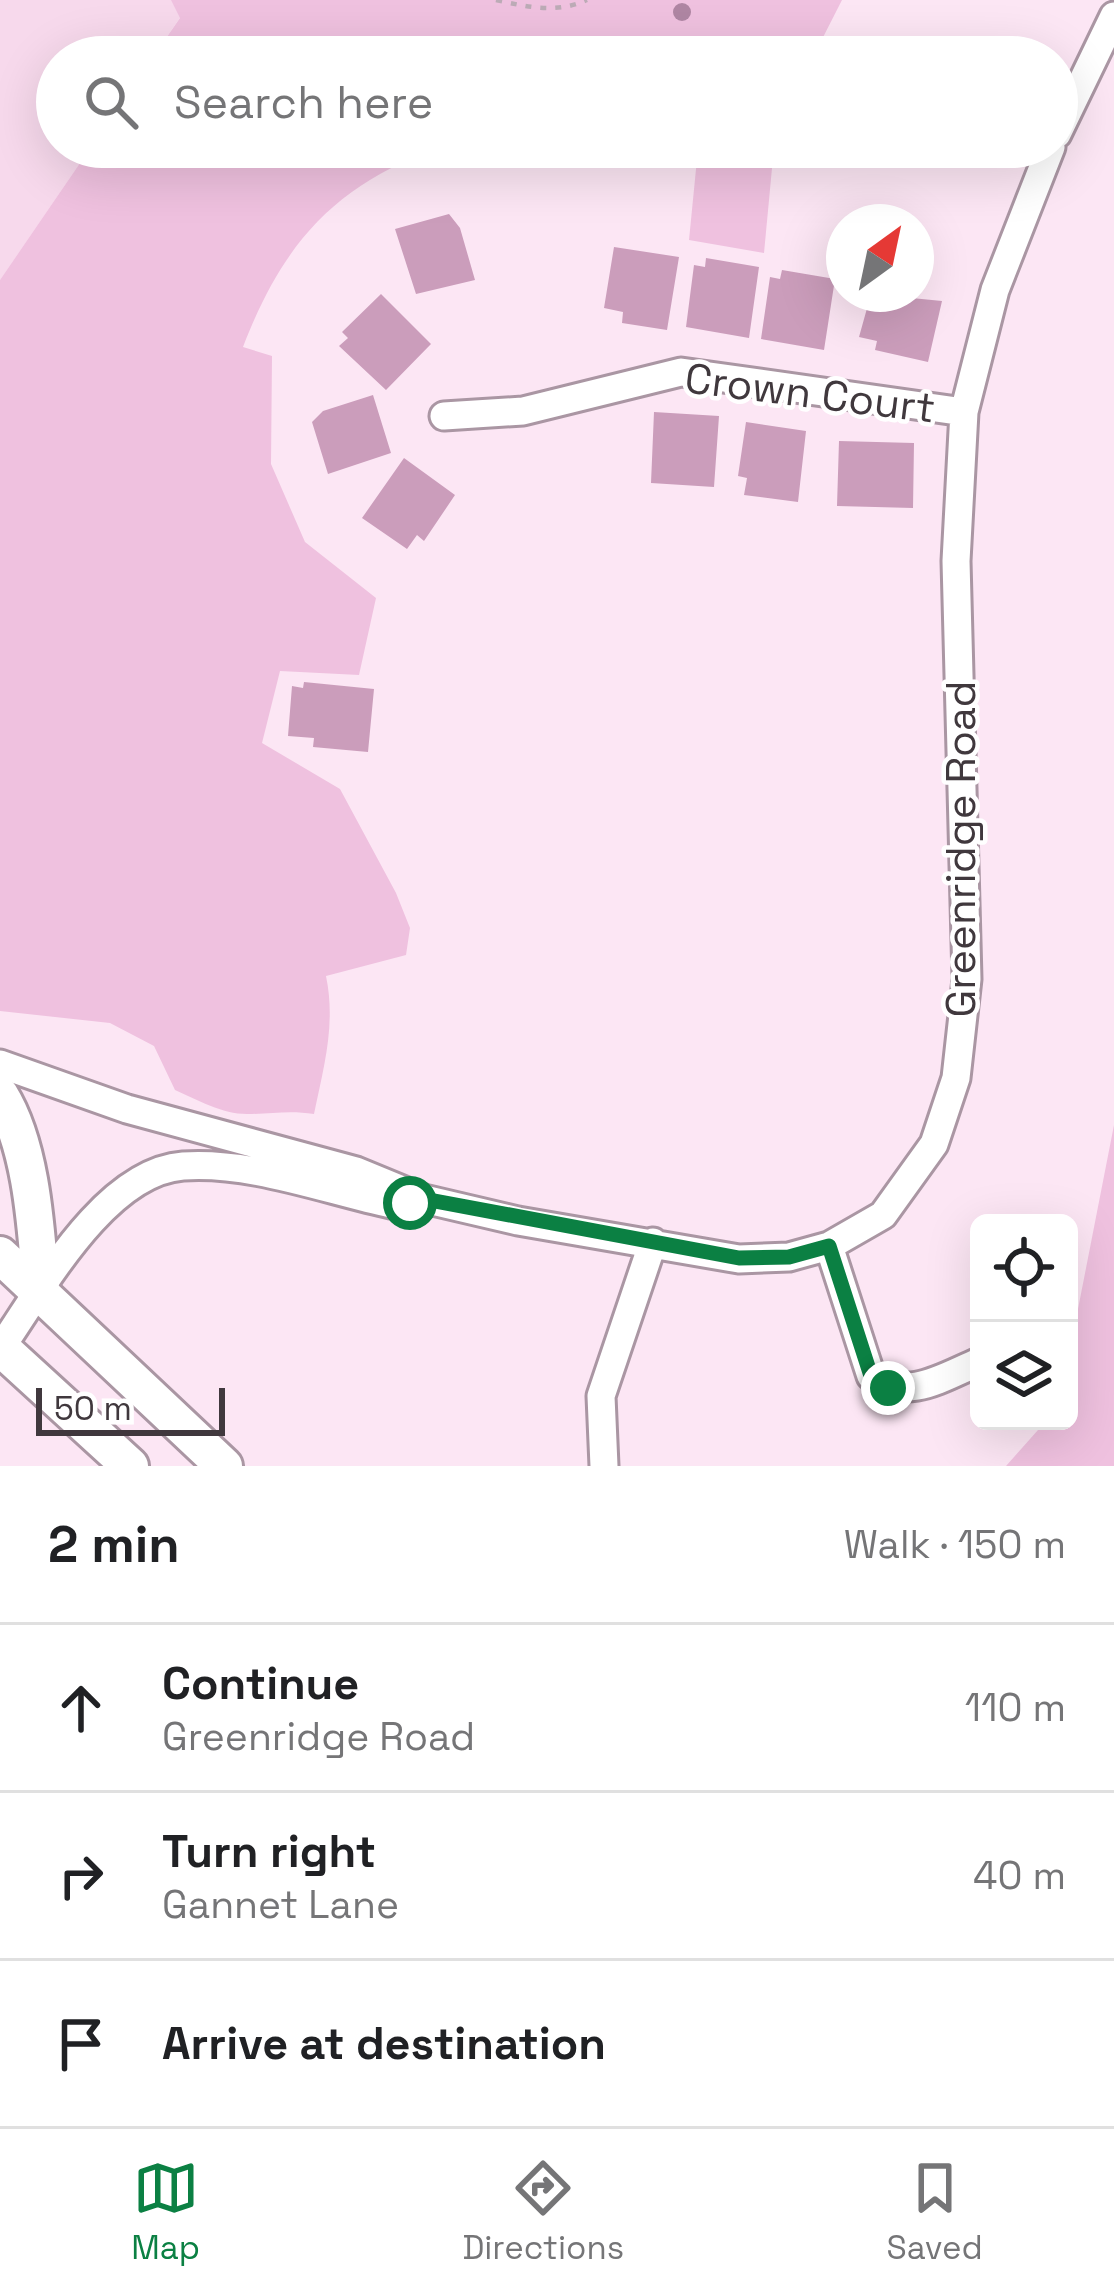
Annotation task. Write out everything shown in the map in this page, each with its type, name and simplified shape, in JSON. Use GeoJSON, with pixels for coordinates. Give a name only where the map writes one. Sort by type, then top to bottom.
{"type":"FeatureCollection","features":[{"type":"Feature","properties":{"kind":"main road"},"geometry":{"type":"LineString","coordinates":[[0,1095],[17,1142],[38,1242],[41,1289]]}},
{"type":"Feature","properties":{"kind":"main road"},"geometry":{"type":"LineString","coordinates":[[0,1255],[224,1466]]}},
{"type":"Feature","properties":{"kind":"main road"},"geometry":{"type":"LineString","coordinates":[[0,1348],[130,1466]]}},
{"type":"Feature","properties":{"kind":"main road"},"geometry":{"type":"LineString","coordinates":[[164,1409],[163,1427],[172,1448],[190,1466]]}},
{"type":"Feature","properties":{"kind":"street"},"geometry":{"type":"LineString","coordinates":[[1078,91],[1114,16]]}},
{"type":"Feature","properties":{"kind":"street","name":"Greenridge Road"},"geometry":{"type":"LineString","coordinates":[[0,1064],[128,1109],[356,1171],[424,1199],[739,1258],[789,1257],[829,1246],[883,1215],[934,1144],[956,1078],[967,979],[956,561],[964,412],[995,290],[1043,168]]}},
{"type":"Feature","properties":{"kind":"street","name":"Crown Court"},"geometry":{"type":"LineString","coordinates":[[444,416],[523,411],[681,372],[964,412]]}},
{"type":"Feature","properties":{"kind":"street","name":"Greenridge Road"},"geometry":{"type":"LineString","coordinates":[[0,1348],[41,1289],[122,1191],[180,1166],[218,1167],[391,1204],[424,1199]]}},
{"type":"Feature","properties":{"kind":"street"},"geometry":{"type":"LineString","coordinates":[[604,1466],[601,1396],[653,1242]]}},
{"type":"Feature","properties":{"kind":"street"},"geometry":{"type":"LineString","coordinates":[[829,1246],[871,1376],[888,1388],[909,1391],[970,1366]]}},
{"type":"Feature","properties":{"kind":"path"},"geometry":{"type":"LineString","coordinates":[[496,0],[542,10],[567,9],[587,0]]}},
{"type":"Feature","properties":{"kind":"shaded area"},"geometry":{"type":"Polygon","coordinates":[[[0,0],[192,0],[167,36],[36,36],[36,168],[77,168],[0,280],[0,0]]]}},
{"type":"Feature","properties":{"kind":"shaded area"},"geometry":{"type":"Polygon","coordinates":[[[171,0],[842,0],[824,36],[168,36],[180,18],[171,0]]]}},
{"type":"Feature","properties":{"kind":"shaded area"},"geometry":{"type":"Polygon","coordinates":[[[77,168],[393,168],[341,200],[295,248],[243,347],[272,356],[271,464],[305,542],[376,598],[359,675],[280,671],[262,743],[340,789],[410,928],[406,955],[326,976],[329,1028],[314,1114],[219,1109],[175,1090],[154,1046],[110,1023],[0,1011],[0,280],[77,168]]]}},
{"type":"Feature","properties":{"kind":"shaded area"},"geometry":{"type":"Polygon","coordinates":[[[696,168],[772,168],[764,253],[689,240],[696,168]]]}},
{"type":"Feature","properties":{"kind":"shaded area"},"geometry":{"type":"Polygon","coordinates":[[[1114,1125],[1114,1466],[1006,1466],[1038,1430],[1078,1430],[1078,1309],[1114,1125]]]}},
{"type":"Feature","properties":{"kind":"building"},"geometry":{"type":"Polygon","coordinates":[[[449,214],[460,228],[475,280],[416,294],[395,229],[449,214]]]}},
{"type":"Feature","properties":{"kind":"building"},"geometry":{"type":"Polygon","coordinates":[[[614,247],[679,257],[667,330],[622,323],[623,312],[604,308],[614,247]]]}},
{"type":"Feature","properties":{"kind":"building"},"geometry":{"type":"Polygon","coordinates":[[[706,258],[759,267],[749,338],[686,327],[694,265],[705,267],[706,258]]]}},
{"type":"Feature","properties":{"kind":"building"},"geometry":{"type":"Polygon","coordinates":[[[782,270],[826,277],[826,312],[830,312],[824,350],[761,339],[770,277],[780,279],[782,270]]]}},
{"type":"Feature","properties":{"kind":"building"},"geometry":{"type":"Polygon","coordinates":[[[381,294],[431,344],[386,390],[339,346],[348,338],[342,332],[381,294]]]}},
{"type":"Feature","properties":{"kind":"building"},"geometry":{"type":"Polygon","coordinates":[[[934,300],[942,301],[928,362],[875,350],[877,341],[859,337],[866,312],[934,312],[934,300]]]}},
{"type":"Feature","properties":{"kind":"building"},"geometry":{"type":"Polygon","coordinates":[[[373,395],[391,453],[328,474],[312,422],[323,411],[373,395]]]}},
{"type":"Feature","properties":{"kind":"building"},"geometry":{"type":"Polygon","coordinates":[[[654,412],[719,416],[714,487],[651,483],[654,412]]]}},
{"type":"Feature","properties":{"kind":"building"},"geometry":{"type":"Polygon","coordinates":[[[746,422],[806,431],[798,502],[744,495],[747,478],[738,476],[746,422]]]}},
{"type":"Feature","properties":{"kind":"building"},"geometry":{"type":"Polygon","coordinates":[[[839,441],[914,443],[913,508],[837,506],[839,441]]]}},
{"type":"Feature","properties":{"kind":"building"},"geometry":{"type":"Polygon","coordinates":[[[404,458],[455,495],[424,541],[417,535],[407,549],[362,518],[404,458]]]}},
{"type":"Feature","properties":{"kind":"building"},"geometry":{"type":"Polygon","coordinates":[[[304,682],[374,689],[368,752],[313,747],[314,738],[288,736],[292,686],[303,688],[304,682]]]}},
{"type":"Feature","properties":{"kind":"route"},"geometry":{"type":"LineString","coordinates":[[410,1203],[424,1199],[518,1221],[739,1258],[789,1257],[829,1246],[871,1376],[888,1388]]}}]}
